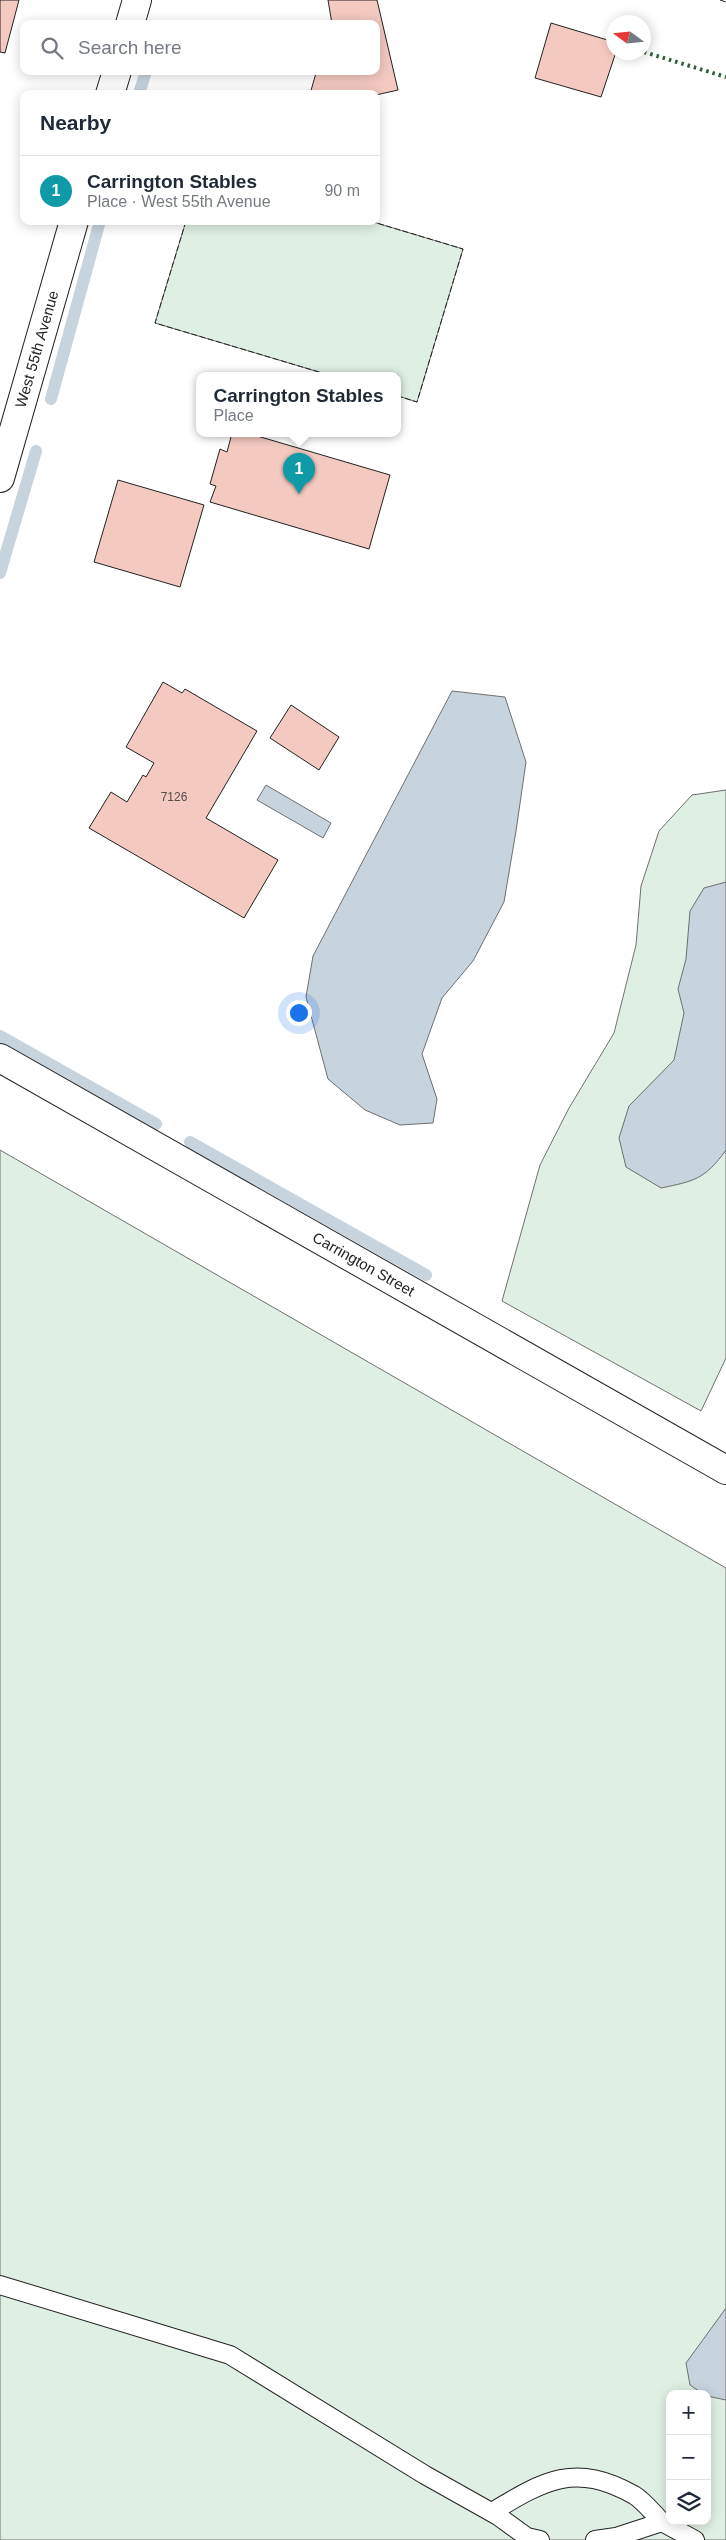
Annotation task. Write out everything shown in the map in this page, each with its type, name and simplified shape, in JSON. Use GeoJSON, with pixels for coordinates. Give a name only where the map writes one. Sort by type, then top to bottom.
{"type":"FeatureCollection","features":[{"type":"Feature","properties":{"kind":"street"},"geometry":{"type":"LineString","coordinates":[[131,20],[137,0]]}},
{"type":"Feature","properties":{"kind":"street"},"geometry":{"type":"LineString","coordinates":[[111,90],[116,75]]}},
{"type":"Feature","properties":{"kind":"street","name":"West 55th Avenue"},"geometry":{"type":"LineString","coordinates":[[0,478],[73,225]]}},
{"type":"Feature","properties":{"kind":"street","name":"Carrington Street"},"geometry":{"type":"LineString","coordinates":[[0,1058],[726,1470]]}},
{"type":"Feature","properties":{"kind":"lane"},"geometry":{"type":"LineString","coordinates":[[0,2285],[230,2355],[425,2475],[492,2512],[527,2537],[540,2540]]}},
{"type":"Feature","properties":{"kind":"lane"},"geometry":{"type":"LineString","coordinates":[[492,2512],[528,2490],[562,2477],[588,2477],[635,2496],[662,2522],[695,2540]]}},
{"type":"Feature","properties":{"kind":"lane"},"geometry":{"type":"LineString","coordinates":[[595,2540],[616,2537],[662,2522]]}},
{"type":"Feature","properties":{"kind":"green space"},"geometry":{"type":"Polygon","coordinates":[[[380,224],[463,249],[417,402],[401,397],[401,372],[319,372],[155,323],[185,225],[380,224]]]}},
{"type":"Feature","properties":{"kind":"green space"},"geometry":{"type":"Polygon","coordinates":[[[726,790],[726,1358],[701,1411],[502,1301],[540,1165],[569,1108],[614,1033],[636,945],[641,886],[659,831],[692,795],[726,790]]]}},
{"type":"Feature","properties":{"kind":"green space"},"geometry":{"type":"Polygon","coordinates":[[[0,1150],[726,1568],[726,2540],[0,2540],[0,1150]]]}},
{"type":"Feature","properties":{"kind":"shaded area"},"geometry":{"type":"Polygon","coordinates":[[[452,691],[505,697],[526,762],[504,902],[473,961],[442,998],[422,1054],[437,1099],[433,1123],[400,1125],[365,1110],[328,1079],[306,997],[313,956],[452,691]]]}},
{"type":"Feature","properties":{"kind":"shaded area"},"geometry":{"type":"Polygon","coordinates":[[[266,785],[331,823],[323,838],[257,800],[266,785]]]}},
{"type":"Feature","properties":{"kind":"shaded area"},"geometry":{"type":"Polygon","coordinates":[[[726,882],[726,1150],[719,1160],[705,1173],[691,1181],[661,1188],[626,1167],[619,1138],[629,1106],[674,1060],[684,1013],[678,989],[686,959],[690,911],[704,888],[726,882]]]}},
{"type":"Feature","properties":{"kind":"shaded area"},"geometry":{"type":"Polygon","coordinates":[[[726,2308],[726,2400],[711,2397],[711,2390],[697,2390],[690,2385],[686,2363],[726,2308]]]}},
{"type":"Feature","properties":{"kind":"building"},"geometry":{"type":"Polygon","coordinates":[[[0,0],[19,0],[5,53],[0,52],[0,0]]]}},
{"type":"Feature","properties":{"kind":"building"},"geometry":{"type":"Polygon","coordinates":[[[328,0],[377,0],[398,90],[380,94],[380,90],[311,90],[315,75],[380,75],[380,20],[331,20],[328,0]]]}},
{"type":"Feature","properties":{"kind":"building"},"geometry":{"type":"Polygon","coordinates":[[[551,23],[606,40],[606,60],[613,60],[601,97],[535,78],[551,23]]]}},
{"type":"Feature","properties":{"kind":"building"},"geometry":{"type":"Polygon","coordinates":[[[231,437],[261,437],[390,475],[369,549],[210,502],[216,486],[210,484],[220,449],[227,452],[231,437]]]}},
{"type":"Feature","properties":{"kind":"building"},"geometry":{"type":"Polygon","coordinates":[[[118,480],[204,505],[180,587],[94,562],[118,480]]]}},
{"type":"Feature","properties":{"kind":"building"},"geometry":{"type":"Polygon","coordinates":[[[163,682],[182,693],[185,689],[257,731],[206,818],[278,860],[244,918],[89,828],[111,792],[127,802],[143,775],[146,777],[154,763],[126,747],[163,682]]]}},
{"type":"Feature","properties":{"kind":"building"},"geometry":{"type":"Polygon","coordinates":[[[291,705],[339,737],[319,770],[270,738],[291,705]]]}},
{"type":"Feature","properties":{"kind":"waterway"},"geometry":{"type":"LineString","coordinates":[[140,90],[145,75]]}},
{"type":"Feature","properties":{"kind":"waterway"},"geometry":{"type":"LineString","coordinates":[[51,399],[99,225]]}},
{"type":"Feature","properties":{"kind":"waterway"},"geometry":{"type":"LineString","coordinates":[[0,573],[36,451]]}},
{"type":"Feature","properties":{"kind":"waterway"},"geometry":{"type":"LineString","coordinates":[[0,1036],[156,1124]]}},
{"type":"Feature","properties":{"kind":"waterway"},"geometry":{"type":"LineString","coordinates":[[190,1142],[426,1275]]}},
{"type":"Feature","properties":{"kind":"hedge"},"geometry":{"type":"LineString","coordinates":[[651,54],[726,77]]}},
{"type":"Feature","properties":{"kind":"fence"},"geometry":{"type":"LineString","coordinates":[[720,0],[726,2]]}},
{"type":"Feature","properties":{"kind":"fence"},"geometry":{"type":"LineString","coordinates":[[380,224],[463,249],[417,402],[401,397]]}},
{"type":"Feature","properties":{"kind":"fence"},"geometry":{"type":"LineString","coordinates":[[185,225],[155,323],[319,372]]}},
{"type":"Feature","properties":{"kind":"place","name":"Carrington Stables"},"geometry":{"type":"Point","coordinates":[299,494]}}]}
